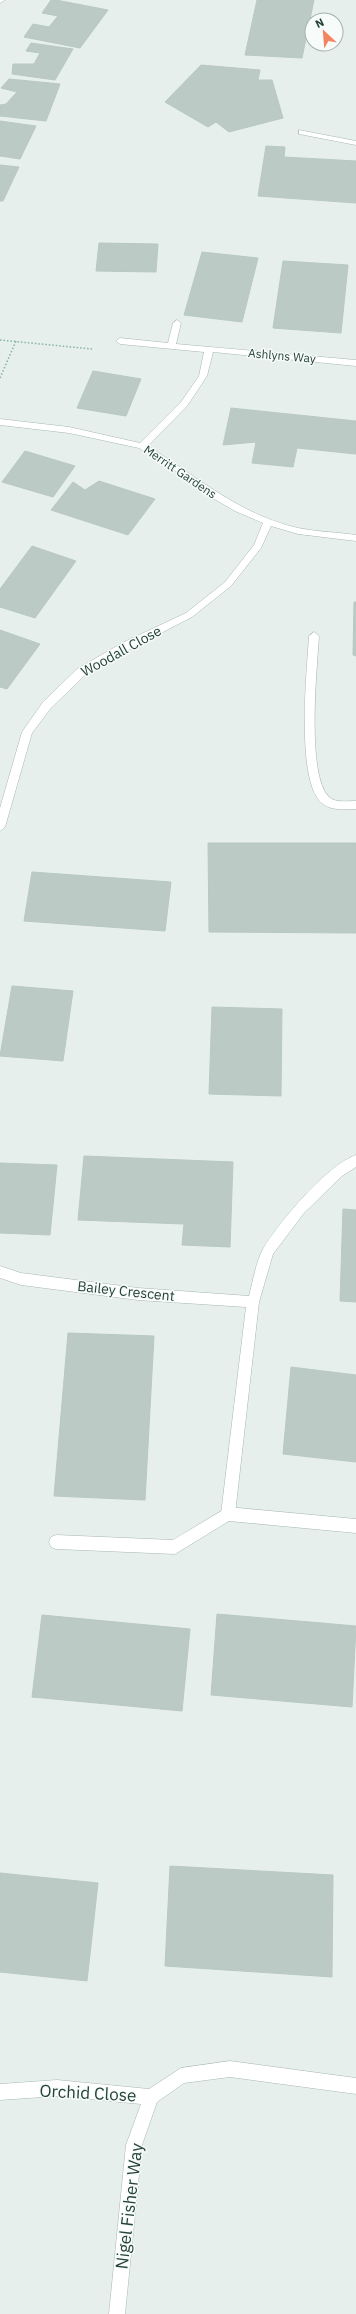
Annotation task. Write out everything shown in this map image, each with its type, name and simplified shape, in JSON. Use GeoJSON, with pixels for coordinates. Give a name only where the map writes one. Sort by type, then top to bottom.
{"type":"FeatureCollection","features":[{"type":"Feature","properties":{"kind":"street"},"geometry":{"type":"LineString","coordinates":[[302,132],[356,143]]}},
{"type":"Feature","properties":{"kind":"street"},"geometry":{"type":"LineString","coordinates":[[172,344],[178,323]]}},
{"type":"Feature","properties":{"kind":"street","name":"Ashlyns Way"},"geometry":{"type":"LineString","coordinates":[[120,341],[172,344],[209,350],[356,363]]}},
{"type":"Feature","properties":{"kind":"street"},"geometry":{"type":"LineString","coordinates":[[142,446],[184,404],[196,387],[203,376],[209,350]]}},
{"type":"Feature","properties":{"kind":"street","name":"Merritt Gardens"},"geometry":{"type":"LineString","coordinates":[[0,422],[69,430],[142,446],[185,473],[207,491],[238,509],[268,522],[298,531],[356,538]]}},
{"type":"Feature","properties":{"kind":"street","name":"Woodall Close"},"geometry":{"type":"LineString","coordinates":[[0,827],[27,732],[47,704],[81,672],[128,645],[189,615],[228,584],[258,546],[268,522]]}},
{"type":"Feature","properties":{"kind":"street"},"geometry":{"type":"LineString","coordinates":[[314,636],[310,733],[311,770],[317,789],[325,801],[336,804],[356,805]]}},
{"type":"Feature","properties":{"kind":"street"},"geometry":{"type":"LineString","coordinates":[[228,1514],[253,1302],[268,1252],[300,1209],[338,1172],[356,1160]]}},
{"type":"Feature","properties":{"kind":"street","name":"Bailey Crescent"},"geometry":{"type":"LineString","coordinates":[[0,1272],[21,1279],[138,1294],[253,1302]]}},
{"type":"Feature","properties":{"kind":"street"},"geometry":{"type":"LineString","coordinates":[[56,1542],[175,1547],[228,1514],[356,1526]]}},
{"type":"Feature","properties":{"kind":"street"},"geometry":{"type":"LineString","coordinates":[[151,2097],[181,2076],[230,2069],[356,2086]]}},
{"type":"Feature","properties":{"kind":"street","name":"Orchid Close"},"geometry":{"type":"LineString","coordinates":[[0,2092],[58,2088],[151,2097]]}},
{"type":"Feature","properties":{"kind":"street","name":"Nigel Fisher Way"},"geometry":{"type":"LineString","coordinates":[[117,2314],[134,2144],[151,2097]]}},
{"type":"Feature","properties":{"kind":"path"},"geometry":{"type":"LineString","coordinates":[[0,340],[115,351],[120,341]]}},
{"type":"Feature","properties":{"kind":"path"},"geometry":{"type":"LineString","coordinates":[[0,378],[16,341]]}},
{"type":"Feature","properties":{"kind":"building"},"geometry":{"type":"Polygon","coordinates":[[[51,0],[108,10],[80,48],[24,37],[33,24],[49,27],[58,16],[42,13],[51,0]]]}},
{"type":"Feature","properties":{"kind":"building"},"geometry":{"type":"Polygon","coordinates":[[[257,0],[314,0],[312,12],[304,12],[304,48],[302,58],[245,55],[257,0]]]}},
{"type":"Feature","properties":{"kind":"building"},"geometry":{"type":"Polygon","coordinates":[[[31,43],[73,49],[55,80],[12,74],[13,64],[34,64],[40,53],[26,51],[31,43]]]}},
{"type":"Feature","properties":{"kind":"building"},"geometry":{"type":"Polygon","coordinates":[[[201,65],[260,70],[258,80],[272,80],[283,118],[229,132],[216,122],[208,127],[165,102],[201,65]]]}},
{"type":"Feature","properties":{"kind":"building"},"geometry":{"type":"Polygon","coordinates":[[[9,79],[60,84],[46,121],[0,116],[0,105],[6,104],[17,92],[1,88],[9,79]]]}},
{"type":"Feature","properties":{"kind":"building"},"geometry":{"type":"Polygon","coordinates":[[[0,121],[36,126],[20,159],[0,156],[0,121]]]}},
{"type":"Feature","properties":{"kind":"building"},"geometry":{"type":"Polygon","coordinates":[[[266,146],[285,147],[284,157],[356,161],[356,203],[258,196],[266,146]]]}},
{"type":"Feature","properties":{"kind":"building"},"geometry":{"type":"Polygon","coordinates":[[[0,165],[19,167],[3,201],[0,201],[0,165]]]}},
{"type":"Feature","properties":{"kind":"building"},"geometry":{"type":"Polygon","coordinates":[[[99,243],[158,244],[156,272],[96,271],[99,243]]]}},
{"type":"Feature","properties":{"kind":"building"},"geometry":{"type":"Polygon","coordinates":[[[202,252],[258,258],[242,322],[184,315],[202,252]]]}},
{"type":"Feature","properties":{"kind":"building"},"geometry":{"type":"Polygon","coordinates":[[[283,261],[348,265],[341,333],[273,328],[283,261]]]}},
{"type":"Feature","properties":{"kind":"building"},"geometry":{"type":"Polygon","coordinates":[[[93,371],[141,379],[126,416],[77,408],[93,371]]]}},
{"type":"Feature","properties":{"kind":"building"},"geometry":{"type":"Polygon","coordinates":[[[231,408],[356,421],[356,454],[297,448],[293,467],[252,463],[256,442],[223,445],[231,408]]]}},
{"type":"Feature","properties":{"kind":"building"},"geometry":{"type":"Polygon","coordinates":[[[25,451],[75,466],[53,497],[2,482],[25,451]]]}},
{"type":"Feature","properties":{"kind":"building"},"geometry":{"type":"Polygon","coordinates":[[[99,481],[155,499],[128,535],[51,510],[73,482],[85,490],[99,481]]]}},
{"type":"Feature","properties":{"kind":"building"},"geometry":{"type":"Polygon","coordinates":[[[32,546],[76,561],[35,618],[0,607],[0,589],[32,546]]]}},
{"type":"Feature","properties":{"kind":"building"},"geometry":{"type":"Polygon","coordinates":[[[354,602],[356,602],[356,656],[353,655],[354,602]]]}},
{"type":"Feature","properties":{"kind":"building"},"geometry":{"type":"Polygon","coordinates":[[[0,630],[40,644],[7,689],[0,687],[0,630]]]}},
{"type":"Feature","properties":{"kind":"building"},"geometry":{"type":"Polygon","coordinates":[[[208,843],[356,843],[356,933],[209,932],[208,843]]]}},
{"type":"Feature","properties":{"kind":"building"},"geometry":{"type":"Polygon","coordinates":[[[32,872],[171,882],[165,931],[24,921],[32,872]]]}},
{"type":"Feature","properties":{"kind":"building"},"geometry":{"type":"Polygon","coordinates":[[[12,986],[73,991],[63,1061],[0,1056],[12,986]]]}},
{"type":"Feature","properties":{"kind":"building"},"geometry":{"type":"Polygon","coordinates":[[[212,1007],[282,1009],[281,1096],[209,1094],[212,1007]]]}},
{"type":"Feature","properties":{"kind":"building"},"geometry":{"type":"Polygon","coordinates":[[[84,1156],[233,1162],[230,1247],[182,1245],[184,1224],[78,1220],[84,1156]]]}},
{"type":"Feature","properties":{"kind":"building"},"geometry":{"type":"Polygon","coordinates":[[[0,1163],[57,1165],[50,1235],[0,1233],[0,1163]]]}},
{"type":"Feature","properties":{"kind":"building"},"geometry":{"type":"Polygon","coordinates":[[[343,1209],[356,1210],[356,1302],[340,1301],[343,1209]]]}},
{"type":"Feature","properties":{"kind":"building"},"geometry":{"type":"Polygon","coordinates":[[[68,1333],[154,1336],[145,1500],[54,1496],[68,1333]]]}},
{"type":"Feature","properties":{"kind":"building"},"geometry":{"type":"Polygon","coordinates":[[[291,1367],[356,1375],[356,1462],[283,1454],[291,1367]]]}},
{"type":"Feature","properties":{"kind":"building"},"geometry":{"type":"Polygon","coordinates":[[[217,1614],[356,1626],[352,1707],[211,1695],[217,1614]]]}},
{"type":"Feature","properties":{"kind":"building"},"geometry":{"type":"Polygon","coordinates":[[[42,1615],[190,1629],[182,1711],[32,1697],[42,1615]]]}},
{"type":"Feature","properties":{"kind":"building"},"geometry":{"type":"Polygon","coordinates":[[[170,1866],[333,1875],[332,1977],[165,1966],[170,1866]]]}},
{"type":"Feature","properties":{"kind":"building"},"geometry":{"type":"Polygon","coordinates":[[[0,1873],[98,1883],[87,1981],[0,1972],[0,1873]]]}}]}
